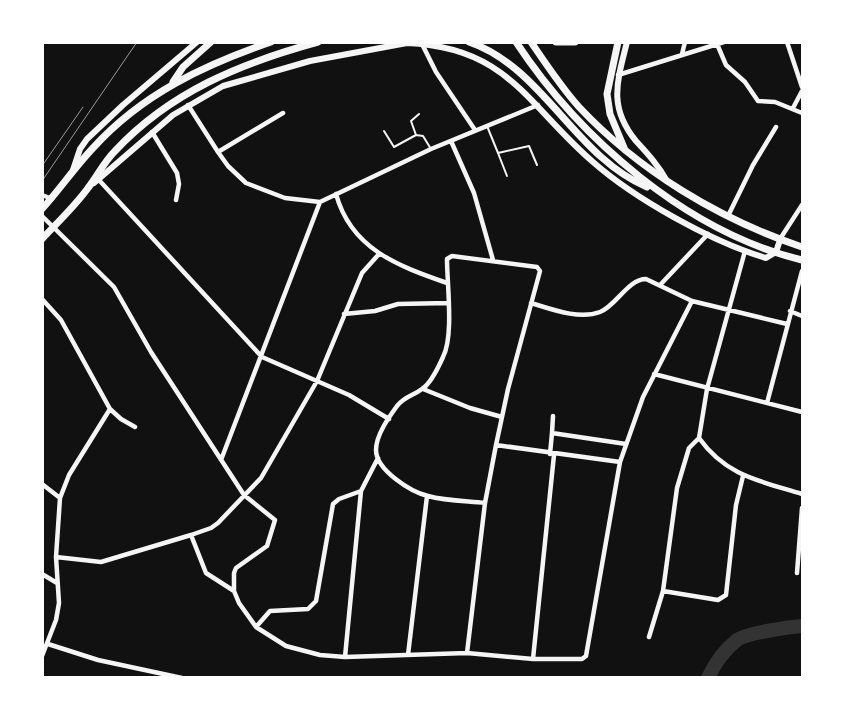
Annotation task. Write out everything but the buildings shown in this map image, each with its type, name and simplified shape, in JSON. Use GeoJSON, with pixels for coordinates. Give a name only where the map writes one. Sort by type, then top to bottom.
{"type":"FeatureCollection","features":[{"type":"Feature","properties":{"kind":"main road"},"geometry":{"type":"LineString","coordinates":[[71,174],[80,149],[87,139],[123,105],[198,42]]}},
{"type":"Feature","properties":{"kind":"main road"},"geometry":{"type":"LineString","coordinates":[[171,85],[183,68],[211,42]]}},
{"type":"Feature","properties":{"kind":"main road"},"geometry":{"type":"LineString","coordinates":[[42,209],[94,147],[117,124],[171,85],[231,56],[271,42]]}},
{"type":"Feature","properties":{"kind":"main road"},"geometry":{"type":"LineString","coordinates":[[89,187],[100,167],[116,150],[156,113],[180,97],[222,74],[284,51],[318,42]]}},
{"type":"Feature","properties":{"kind":"main road"},"geometry":{"type":"LineString","coordinates":[[469,42],[497,56],[515,69],[584,140],[627,176],[712,224],[776,252],[802,260]]}},
{"type":"Feature","properties":{"kind":"main road"},"geometry":{"type":"LineString","coordinates":[[516,42],[544,83],[576,118],[653,190]]}},
{"type":"Feature","properties":{"kind":"main road"},"geometry":{"type":"LineString","coordinates":[[531,42],[578,106],[625,150],[667,182],[728,216],[780,240],[802,247]]}},
{"type":"Feature","properties":{"kind":"main road"},"geometry":{"type":"LineString","coordinates":[[556,42],[575,42]]}},
{"type":"Feature","properties":{"kind":"main road"},"geometry":{"type":"LineString","coordinates":[[618,42],[608,94],[610,114],[625,150]]}},
{"type":"Feature","properties":{"kind":"main road"},"geometry":{"type":"LineString","coordinates":[[627,42],[618,75],[616,97],[619,114],[626,129],[659,166],[667,182]]}},
{"type":"Feature","properties":{"kind":"main road"},"geometry":{"type":"LineString","coordinates":[[42,239],[98,178],[152,132],[188,105],[223,86],[310,61],[407,43],[422,43],[456,50],[479,59],[513,81],[574,144],[608,175],[708,234],[745,251],[766,258],[776,252],[780,240]]}},
{"type":"Feature","properties":{"kind":"main road"},"geometry":{"type":"LineString","coordinates":[[308,53],[310,61]]}},
{"type":"Feature","properties":{"kind":"street"},"geometry":{"type":"LineString","coordinates":[[682,54],[685,42]]}},
{"type":"Feature","properties":{"kind":"street"},"geometry":{"type":"LineString","coordinates":[[618,75],[724,42]]}},
{"type":"Feature","properties":{"kind":"street"},"geometry":{"type":"LineString","coordinates":[[787,42],[802,87]]}},
{"type":"Feature","properties":{"kind":"street"},"geometry":{"type":"LineString","coordinates":[[422,43],[436,72],[475,130]]}},
{"type":"Feature","properties":{"kind":"street"},"geometry":{"type":"LineString","coordinates":[[717,44],[726,65],[745,82],[758,102],[770,101],[793,108],[802,113]]}},
{"type":"Feature","properties":{"kind":"street"},"geometry":{"type":"LineString","coordinates":[[793,108],[802,91]]}},
{"type":"Feature","properties":{"kind":"street"},"geometry":{"type":"LineString","coordinates":[[188,105],[228,166],[246,183],[285,198],[320,202],[431,149],[538,105]]}},
{"type":"Feature","properties":{"kind":"street"},"geometry":{"type":"LineString","coordinates":[[218,152],[283,113]]}},
{"type":"Feature","properties":{"kind":"street"},"geometry":{"type":"LineString","coordinates":[[728,216],[752,165],[776,128]]}},
{"type":"Feature","properties":{"kind":"street"},"geometry":{"type":"LineString","coordinates":[[152,132],[177,173],[180,184],[176,200]]}},
{"type":"Feature","properties":{"kind":"street"},"geometry":{"type":"LineString","coordinates":[[451,141],[474,193],[493,260]]}},
{"type":"Feature","properties":{"kind":"street"},"geometry":{"type":"LineString","coordinates":[[98,178],[262,357],[349,395],[389,419]]}},
{"type":"Feature","properties":{"kind":"street"},"geometry":{"type":"LineString","coordinates":[[336,194],[342,212],[355,232],[379,254],[401,267],[447,283]]}},
{"type":"Feature","properties":{"kind":"street"},"geometry":{"type":"LineString","coordinates":[[42,195],[52,199]]}},
{"type":"Feature","properties":{"kind":"street"},"geometry":{"type":"LineString","coordinates":[[221,460],[320,202]]}},
{"type":"Feature","properties":{"kind":"street"},"geometry":{"type":"LineString","coordinates":[[780,240],[802,205]]}},
{"type":"Feature","properties":{"kind":"street"},"geometry":{"type":"LineString","coordinates":[[42,216],[114,287],[151,352],[244,495],[272,516],[275,525],[267,546],[236,568],[234,573],[234,591],[239,603],[256,627],[286,646],[320,655],[345,658],[467,653],[533,659],[582,659],[586,656],[620,462],[643,397],[692,301]]}},
{"type":"Feature","properties":{"kind":"street"},"geometry":{"type":"LineString","coordinates":[[661,284],[708,234]]}},
{"type":"Feature","properties":{"kind":"street"},"geometry":{"type":"LineString","coordinates":[[649,637],[663,591],[677,488],[689,448],[699,438],[707,390],[745,251]]}},
{"type":"Feature","properties":{"kind":"street"},"geometry":{"type":"LineString","coordinates":[[56,557],[101,562],[211,528],[218,523],[261,478],[317,381],[362,273],[379,254]]}},
{"type":"Feature","properties":{"kind":"street"},"geometry":{"type":"LineString","coordinates":[[345,658],[361,491],[378,458],[377,445],[389,419],[404,398],[423,389],[446,350],[448,256],[493,260],[540,268],[540,275],[502,417],[485,503],[467,653]]}},
{"type":"Feature","properties":{"kind":"street"},"geometry":{"type":"LineString","coordinates":[[767,403],[802,270]]}},
{"type":"Feature","properties":{"kind":"street"},"geometry":{"type":"LineString","coordinates":[[531,303],[567,313],[598,313],[642,279],[661,284],[692,301],[787,324]]}},
{"type":"Feature","properties":{"kind":"street"},"geometry":{"type":"LineString","coordinates":[[42,300],[61,320],[110,409],[121,419],[135,427]]}},
{"type":"Feature","properties":{"kind":"street"},"geometry":{"type":"LineString","coordinates":[[344,314],[375,311],[398,304],[448,304]]}},
{"type":"Feature","properties":{"kind":"street"},"geometry":{"type":"LineString","coordinates":[[790,311],[802,316]]}},
{"type":"Feature","properties":{"kind":"street"},"geometry":{"type":"LineString","coordinates":[[654,374],[707,390],[802,412]]}},
{"type":"Feature","properties":{"kind":"street"},"geometry":{"type":"LineString","coordinates":[[423,389],[470,408],[502,417]]}},
{"type":"Feature","properties":{"kind":"street"},"geometry":{"type":"LineString","coordinates":[[42,656],[48,644],[58,612],[56,557],[60,498],[69,475],[110,409]]}},
{"type":"Feature","properties":{"kind":"street"},"geometry":{"type":"LineString","coordinates":[[533,659],[552,454],[553,416]]}},
{"type":"Feature","properties":{"kind":"street"},"geometry":{"type":"LineString","coordinates":[[552,433],[626,444]]}},
{"type":"Feature","properties":{"kind":"street"},"geometry":{"type":"LineString","coordinates":[[699,438],[715,457],[743,476],[802,494]]}},
{"type":"Feature","properties":{"kind":"street"},"geometry":{"type":"LineString","coordinates":[[496,446],[620,462]]}},
{"type":"Feature","properties":{"kind":"street"},"geometry":{"type":"LineString","coordinates":[[378,458],[401,484],[427,496],[485,503]]}},
{"type":"Feature","properties":{"kind":"street"},"geometry":{"type":"LineString","coordinates":[[663,591],[718,600],[726,595],[736,506],[743,476]]}},
{"type":"Feature","properties":{"kind":"street"},"geometry":{"type":"LineString","coordinates":[[42,484],[60,498]]}},
{"type":"Feature","properties":{"kind":"street"},"geometry":{"type":"LineString","coordinates":[[256,627],[263,616],[270,611],[308,609],[316,601],[334,504],[338,499],[361,491]]}},
{"type":"Feature","properties":{"kind":"street"},"geometry":{"type":"LineString","coordinates":[[408,655],[427,496]]}},
{"type":"Feature","properties":{"kind":"street"},"geometry":{"type":"LineString","coordinates":[[797,573],[802,508]]}},
{"type":"Feature","properties":{"kind":"street"},"geometry":{"type":"LineString","coordinates":[[190,535],[206,573],[215,581],[234,591]]}},
{"type":"Feature","properties":{"kind":"street"},"geometry":{"type":"LineString","coordinates":[[42,574],[57,583]]}},
{"type":"Feature","properties":{"kind":"street"},"geometry":{"type":"LineString","coordinates":[[48,644],[98,660],[182,678]]}},
{"type":"Feature","properties":{"kind":"lane"},"geometry":{"type":"LineString","coordinates":[[416,135],[411,121],[419,114]]}},
{"type":"Feature","properties":{"kind":"lane"},"geometry":{"type":"LineString","coordinates":[[486,126],[508,176]]}},
{"type":"Feature","properties":{"kind":"lane"},"geometry":{"type":"LineString","coordinates":[[384,131],[394,147],[416,135],[423,136],[431,149]]}},
{"type":"Feature","properties":{"kind":"lane"},"geometry":{"type":"LineString","coordinates":[[498,153],[529,146],[537,165]]}},
{"type":"Feature","properties":{"kind":"waterway"},"geometry":{"type":"LineString","coordinates":[[708,678],[720,657],[742,637],[802,626]]}},
{"type":"Feature","properties":{"kind":"tram line"},"geometry":{"type":"LineString","coordinates":[[42,181],[137,42]]}},
{"type":"Feature","properties":{"kind":"tram line"},"geometry":{"type":"LineString","coordinates":[[42,166],[83,107]]}}]}
